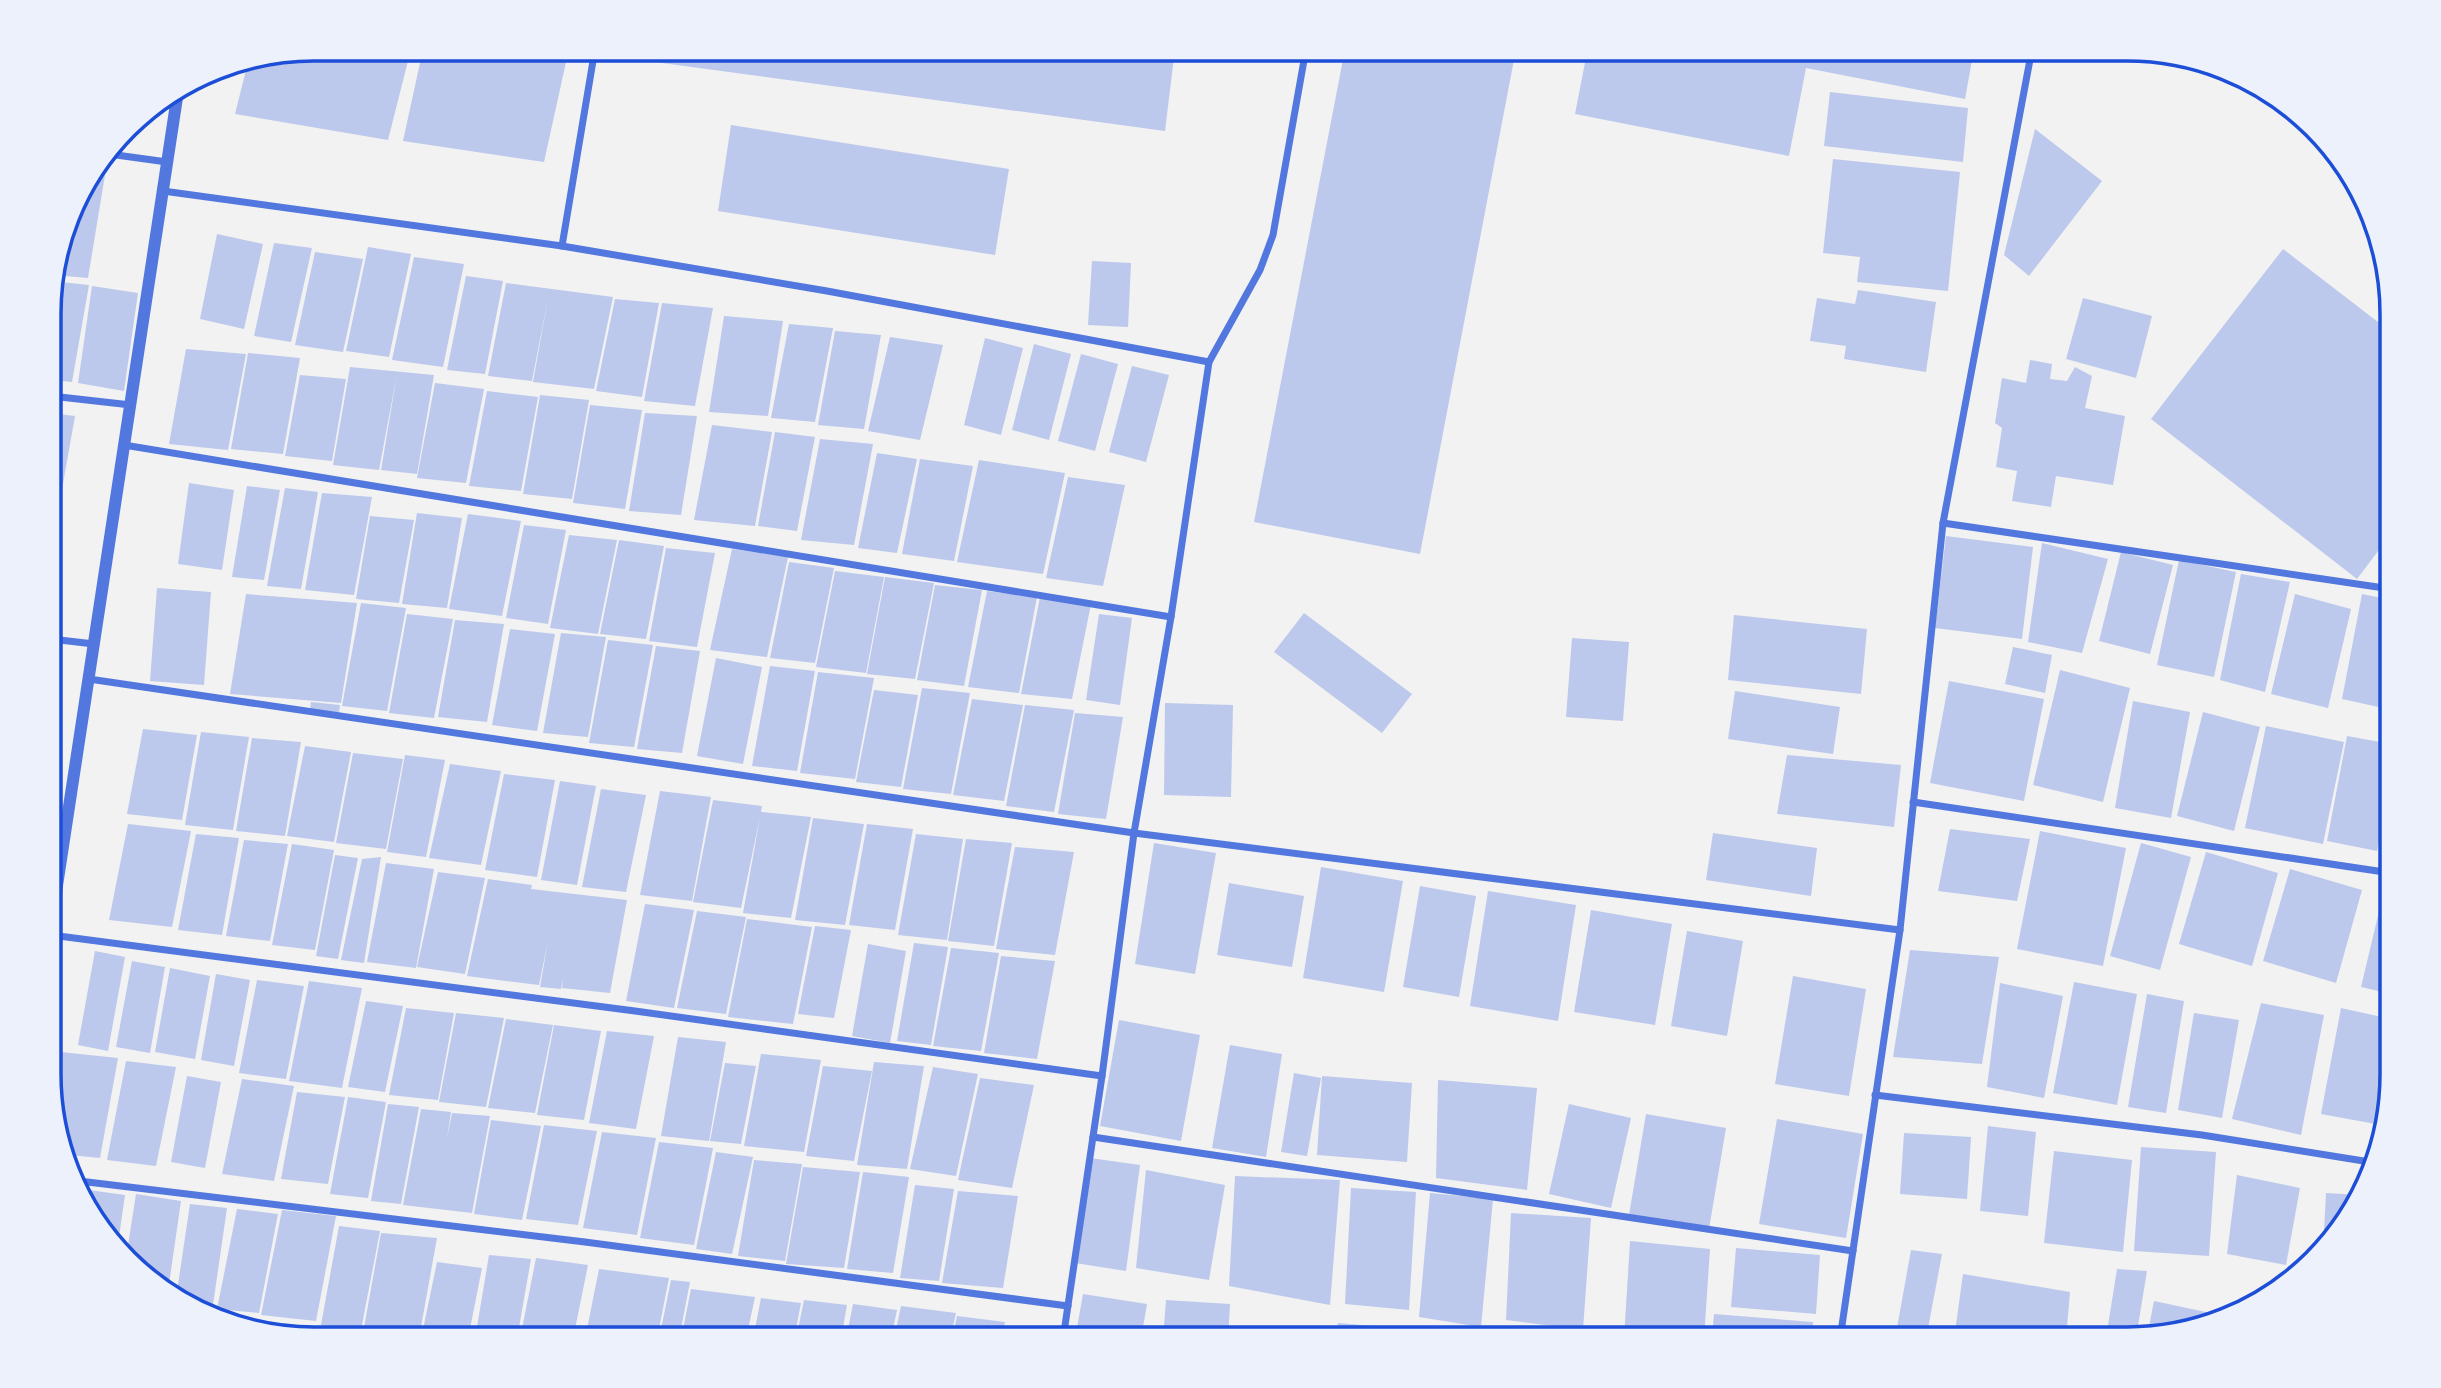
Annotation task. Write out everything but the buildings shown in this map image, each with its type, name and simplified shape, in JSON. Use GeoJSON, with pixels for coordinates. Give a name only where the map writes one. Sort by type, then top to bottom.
{"type":"FeatureCollection","features":[{"type":"Feature","properties":{"kind":"street"},"geometry":{"type":"LineString","coordinates":[[562,246],[593,61]]}},
{"type":"Feature","properties":{"kind":"street"},"geometry":{"type":"LineString","coordinates":[[1065,1327],[1134,833],[1171,617],[1209,362],[1260,270],[1273,235],[1304,61]]}},
{"type":"Feature","properties":{"kind":"street"},"geometry":{"type":"LineString","coordinates":[[1842,1327],[1900,930],[1943,523],[2030,61]]}},
{"type":"Feature","properties":{"kind":"street"},"geometry":{"type":"LineString","coordinates":[[61,843],[89,679],[176,103]]}},
{"type":"Feature","properties":{"kind":"street"},"geometry":{"type":"LineString","coordinates":[[118,155],[167,162]]}},
{"type":"Feature","properties":{"kind":"street"},"geometry":{"type":"LineString","coordinates":[[163,191],[562,246],[827,291],[1209,362]]}},
{"type":"Feature","properties":{"kind":"street"},"geometry":{"type":"LineString","coordinates":[[61,397],[131,405]]}},
{"type":"Feature","properties":{"kind":"street"},"geometry":{"type":"LineString","coordinates":[[124,445],[1171,617]]}},
{"type":"Feature","properties":{"kind":"street"},"geometry":{"type":"LineString","coordinates":[[1943,523],[2380,587]]}},
{"type":"Feature","properties":{"kind":"street"},"geometry":{"type":"LineString","coordinates":[[61,640],[94,645]]}},
{"type":"Feature","properties":{"kind":"street"},"geometry":{"type":"LineString","coordinates":[[89,679],[1134,833],[1900,930]]}},
{"type":"Feature","properties":{"kind":"street"},"geometry":{"type":"LineString","coordinates":[[1913,802],[2380,871]]}},
{"type":"Feature","properties":{"kind":"street"},"geometry":{"type":"LineString","coordinates":[[61,936],[635,1011],[1102,1076]]}},
{"type":"Feature","properties":{"kind":"street"},"geometry":{"type":"LineString","coordinates":[[1875,1095],[2202,1135],[2364,1161]]}},
{"type":"Feature","properties":{"kind":"street"},"geometry":{"type":"LineString","coordinates":[[1093,1138],[1853,1251]]}},
{"type":"Feature","properties":{"kind":"street"},"geometry":{"type":"LineString","coordinates":[[85,1182],[585,1242],[1068,1306]]}}]}
